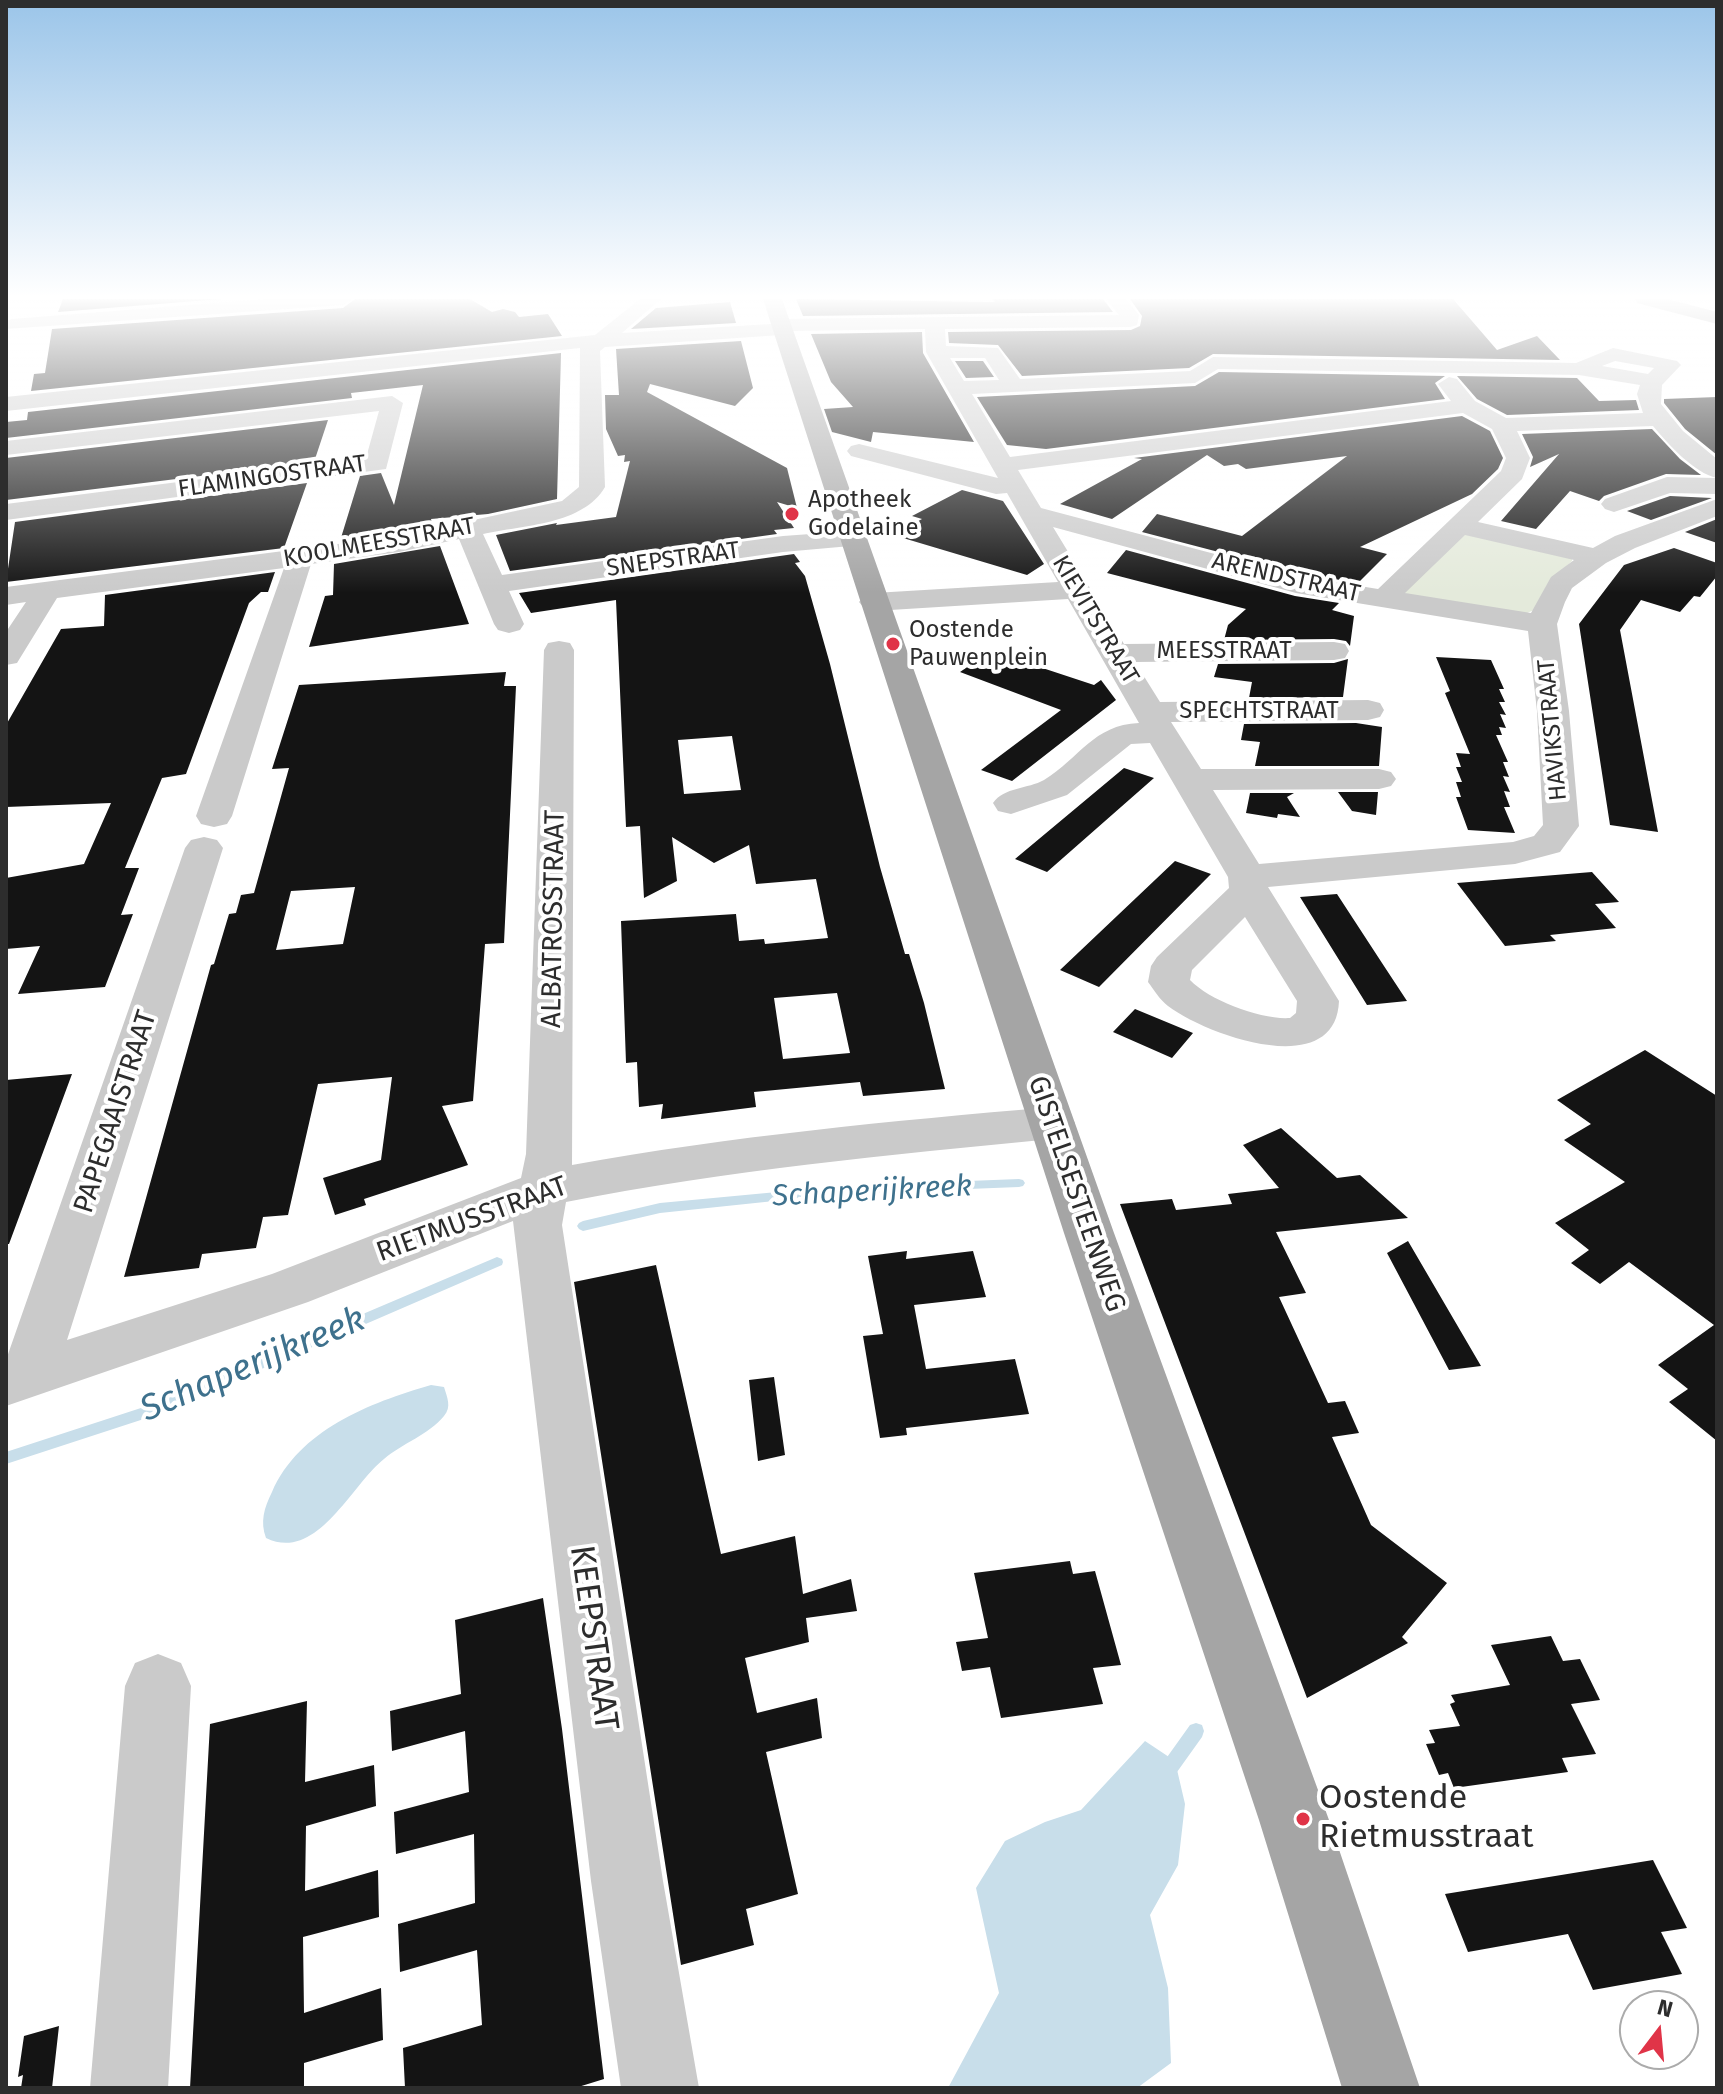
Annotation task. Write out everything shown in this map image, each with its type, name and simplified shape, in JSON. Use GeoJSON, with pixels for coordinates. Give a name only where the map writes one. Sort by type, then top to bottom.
{"type":"FeatureCollection","features":[{"type":"Feature","properties":{"kind":"main road","name":"GISTELSESTEENWEG"},"geometry":{"type":"LineString","coordinates":[[804,397],[1294,1820],[1381,2088]]}},
{"type":"Feature","properties":{"kind":"street"},"geometry":{"type":"LineString","coordinates":[[6,405],[82,397]]}},
{"type":"Feature","properties":{"kind":"street","name":"KOOLMEESSTRAAT"},"geometry":{"type":"LineString","coordinates":[[6,596],[399,544],[467,527],[555,511],[586,497],[592,487],[591,397]]}},
{"type":"Feature","properties":{"kind":"street","name":"KIEVITSTRAAT"},"geometry":{"type":"LineString","coordinates":[[962,397],[1156,722],[1248,884]]}},
{"type":"Feature","properties":{"kind":"street"},"geometry":{"type":"LineString","coordinates":[[1460,397],[1467,406],[1502,425],[1659,419]]}},
{"type":"Feature","properties":{"kind":"street"},"geometry":{"type":"LineString","coordinates":[[1649,397],[1650,407],[1659,419],[1717,471]]}},
{"type":"Feature","properties":{"kind":"street","name":"FLAMINGOSTRAAT"},"geometry":{"type":"LineString","coordinates":[[6,448],[392,403],[377,464],[6,512]]}},
{"type":"Feature","properties":{"kind":"street"},"geometry":{"type":"LineString","coordinates":[[859,451],[996,486],[1009,475],[1467,406]]}},
{"type":"Feature","properties":{"kind":"street"},"geometry":{"type":"LineString","coordinates":[[1389,600],[1392,589],[1513,474],[1518,458],[1516,449],[1502,425]]}},
{"type":"Feature","properties":{"kind":"street"},"geometry":{"type":"LineString","coordinates":[[1614,504],[1667,485],[1717,486]]}},
{"type":"Feature","properties":{"kind":"street","name":"HAVIKSTRAAT"},"geometry":{"type":"LineString","coordinates":[[1248,884],[1515,853],[1547,844],[1561,826],[1553,711],[1542,624],[1550,602],[1561,583],[1596,557],[1625,542],[1717,507]]}},
{"type":"Feature","properties":{"kind":"street","name":"ARENDSTRAAT"},"geometry":{"type":"LineString","coordinates":[[1034,514],[1296,584],[1542,624]]}},
{"type":"Feature","properties":{"kind":"street"},"geometry":{"type":"LineString","coordinates":[[1458,525],[1596,557]]}},
{"type":"Feature","properties":{"kind":"street"},"geometry":{"type":"LineString","coordinates":[[467,527],[509,624]]}},
{"type":"Feature","properties":{"kind":"street","name":"SNEPSTRAAT"},"geometry":{"type":"LineString","coordinates":[[494,585],[783,544],[852,539]]}},
{"type":"Feature","properties":{"kind":"street","name":"PAPEGAAISTRAAT"},"geometry":{"type":"LineString","coordinates":[[17,1379],[209,832],[298,569],[297,559]]}},
{"type":"Feature","properties":{"kind":"street"},"geometry":{"type":"LineString","coordinates":[[874,602],[1075,590]]}},
{"type":"Feature","properties":{"kind":"street"},"geometry":{"type":"LineString","coordinates":[[6,656],[43,598],[44,591]]}},
{"type":"Feature","properties":{"kind":"street","name":"ALBATROSSTRAAT"},"geometry":{"type":"LineString","coordinates":[[546,1188],[551,1138],[559,650]]}},
{"type":"Feature","properties":{"kind":"street","name":"MEESSTRAAT"},"geometry":{"type":"LineString","coordinates":[[1114,653],[1334,651]]}},
{"type":"Feature","properties":{"kind":"street","name":"SPECHTSTRAAT"},"geometry":{"type":"LineString","coordinates":[[1011,803],[1055,788],[1122,734],[1156,722],[1368,710]]}},
{"type":"Feature","properties":{"kind":"street"},"geometry":{"type":"LineString","coordinates":[[1189,780],[1379,779]]}},
{"type":"Feature","properties":{"kind":"street","name":"RIETMUSSTRAAT"},"geometry":{"type":"LineString","coordinates":[[17,1379],[290,1288],[546,1188],[676,1163],[859,1141],[1052,1123]]}},
{"type":"Feature","properties":{"kind":"street","name":"KEEPSTRAAT"},"geometry":{"type":"LineString","coordinates":[[546,1188],[537,1225],[627,1881],[660,2088]]}},
{"type":"Feature","properties":{"kind":"street"},"geometry":{"type":"LineString","coordinates":[[129,2088],[158,1686]]}},
{"type":"Feature","properties":{"kind":"green space"},"geometry":{"type":"Polygon","coordinates":[[[1468,533],[1572,558],[1572,561],[1547,585],[1534,610],[1527,613],[1413,598],[1404,592],[1459,537],[1468,533]]]}},
{"type":"Feature","properties":{"kind":"water"},"geometry":{"type":"Polygon","coordinates":[[[431,1385],[444,1387],[448,1402],[448,1409],[438,1423],[384,1459],[317,1531],[301,1540],[284,1543],[266,1538],[263,1521],[267,1504],[284,1470],[300,1452],[338,1422],[361,1410],[431,1385]]]}},
{"type":"Feature","properties":{"kind":"water"},"geometry":{"type":"Polygon","coordinates":[[[1145,1741],[1175,1761],[1185,1804],[1178,1865],[1150,1915],[1168,1988],[1171,2063],[1137,2088],[948,2088],[999,1993],[976,1888],[1005,1841],[1045,1822],[1081,1810],[1145,1741]]]}},
{"type":"Feature","properties":{"kind":"building"},"geometry":{"type":"Polygon","coordinates":[[[166,397],[352,398],[6,438],[6,422],[27,420],[28,412],[166,397]]]}},
{"type":"Feature","properties":{"kind":"building"},"geometry":{"type":"Polygon","coordinates":[[[420,397],[560,397],[557,499],[488,514],[431,519],[433,526],[340,541],[360,476],[381,473],[394,505],[420,397]]]}},
{"type":"Feature","properties":{"kind":"building"},"geometry":{"type":"Polygon","coordinates":[[[605,397],[656,397],[787,468],[797,508],[777,502],[794,528],[774,530],[777,534],[510,571],[496,535],[557,523],[616,517],[630,461],[624,462],[625,455],[618,456],[606,429],[605,397]]]}},
{"type":"Feature","properties":{"kind":"building"},"geometry":{"type":"Polygon","coordinates":[[[699,397],[744,397],[735,406],[699,397]]]}},
{"type":"Feature","properties":{"kind":"building"},"geometry":{"type":"Polygon","coordinates":[[[844,397],[948,397],[974,442],[873,432],[871,442],[832,432],[824,409],[853,407],[844,397]]]}},
{"type":"Feature","properties":{"kind":"building"},"geometry":{"type":"Polygon","coordinates":[[[977,397],[1445,399],[1046,449],[1007,445],[977,397]]]}},
{"type":"Feature","properties":{"kind":"building"},"geometry":{"type":"Polygon","coordinates":[[[1475,397],[1595,397],[1599,401],[1636,400],[1639,410],[1507,415],[1475,397]]]}},
{"type":"Feature","properties":{"kind":"building"},"geometry":{"type":"Polygon","coordinates":[[[1717,397],[1717,455],[1685,429],[1664,399],[1717,397]]]}},
{"type":"Feature","properties":{"kind":"building"},"geometry":{"type":"Polygon","coordinates":[[[1462,416],[1490,431],[1503,458],[1498,469],[1472,494],[1360,547],[1387,554],[1358,583],[1299,573],[1142,532],[1157,514],[1242,536],[1347,456],[1246,469],[1238,464],[1224,466],[1207,455],[1112,519],[1060,504],[1142,459],[1134,458],[1462,416]]]}},
{"type":"Feature","properties":{"kind":"building"},"geometry":{"type":"Polygon","coordinates":[[[328,420],[314,462],[6,500],[6,458],[328,420]]]}},
{"type":"Feature","properties":{"kind":"building"},"geometry":{"type":"Polygon","coordinates":[[[1652,429],[1680,459],[1701,475],[1666,474],[1604,496],[1599,501],[1570,491],[1536,529],[1501,521],[1559,454],[1530,467],[1533,457],[1522,434],[1652,429]]]}},
{"type":"Feature","properties":{"kind":"building"},"geometry":{"type":"Polygon","coordinates":[[[307,483],[284,548],[6,582],[15,522],[307,483]]]}},
{"type":"Feature","properties":{"kind":"building"},"geometry":{"type":"Polygon","coordinates":[[[962,490],[1003,501],[1044,564],[1027,575],[893,535],[922,519],[912,516],[962,490]]]}},
{"type":"Feature","properties":{"kind":"building"},"geometry":{"type":"Polygon","coordinates":[[[1670,496],[1712,498],[1651,520],[1627,511],[1670,496]]]}},
{"type":"Feature","properties":{"kind":"building"},"geometry":{"type":"Polygon","coordinates":[[[1717,519],[1717,543],[1685,532],[1717,519]]]}},
{"type":"Feature","properties":{"kind":"building"},"geometry":{"type":"Polygon","coordinates":[[[440,546],[469,624],[309,647],[325,596],[333,595],[334,564],[440,546]]]}},
{"type":"Feature","properties":{"kind":"building"},"geometry":{"type":"Polygon","coordinates":[[[1674,548],[1717,563],[1717,576],[1700,597],[1694,596],[1680,612],[1641,600],[1620,630],[1658,832],[1610,825],[1579,624],[1624,565],[1674,548]]]}},
{"type":"Feature","properties":{"kind":"building"},"geometry":{"type":"Polygon","coordinates":[[[1126,550],[1295,596],[1339,603],[1332,610],[1354,616],[1350,646],[1346,641],[1334,639],[1224,640],[1228,625],[1246,609],[1107,573],[1126,550]]]}},
{"type":"Feature","properties":{"kind":"building"},"geometry":{"type":"Polygon","coordinates":[[[794,554],[800,562],[795,563],[805,576],[830,664],[880,867],[905,954],[909,954],[924,1003],[945,1089],[863,1096],[860,1082],[754,1092],[756,1107],[661,1119],[663,1104],[639,1107],[637,1062],[626,1063],[621,921],[736,914],[739,941],[764,939],[765,944],[828,938],[816,879],[756,884],[749,845],[714,863],[672,837],[677,881],[644,898],[640,826],[626,827],[616,600],[531,613],[519,593],[794,554]],[[732,736],[678,740],[684,794],[741,790],[732,736]],[[837,993],[774,998],[783,1059],[850,1053],[837,993]]]}},
{"type":"Feature","properties":{"kind":"building"},"geometry":{"type":"Polygon","coordinates":[[[275,572],[268,592],[261,592],[249,603],[186,774],[162,778],[125,868],[139,868],[121,915],[133,914],[105,987],[18,994],[40,946],[6,949],[6,878],[84,864],[111,803],[6,807],[6,725],[61,629],[104,626],[105,595],[275,572]]]}},
{"type":"Feature","properties":{"kind":"building"},"geometry":{"type":"Polygon","coordinates":[[[991,651],[1094,685],[1101,680],[1116,700],[1012,781],[981,770],[1061,710],[960,672],[991,651]]]}},
{"type":"Feature","properties":{"kind":"building"},"geometry":{"type":"Polygon","coordinates":[[[1436,657],[1491,660],[1504,689],[1499,689],[1505,702],[1499,702],[1506,715],[1500,714],[1506,728],[1499,727],[1502,735],[1496,735],[1508,762],[1503,762],[1509,777],[1503,776],[1510,792],[1504,791],[1510,807],[1504,807],[1515,833],[1468,830],[1456,797],[1461,797],[1456,782],[1462,782],[1456,767],[1461,767],[1456,753],[1470,754],[1445,693],[1450,691],[1436,657]]]}},
{"type":"Feature","properties":{"kind":"building"},"geometry":{"type":"Polygon","coordinates":[[[1348,659],[1343,697],[1249,698],[1252,682],[1214,677],[1218,664],[1334,663],[1348,659]]]}},
{"type":"Feature","properties":{"kind":"building"},"geometry":{"type":"Polygon","coordinates":[[[506,672],[504,686],[516,686],[504,943],[485,944],[473,1101],[442,1106],[468,1165],[364,1199],[366,1205],[335,1215],[323,1178],[381,1160],[392,1077],[318,1084],[288,1215],[263,1217],[256,1248],[202,1254],[199,1268],[124,1277],[211,965],[214,964],[229,914],[236,913],[241,895],[254,893],[289,768],[272,769],[299,685],[506,672]],[[355,887],[291,891],[276,950],[343,944],[355,887]]]}},
{"type":"Feature","properties":{"kind":"building"},"geometry":{"type":"Polygon","coordinates":[[[1356,723],[1382,727],[1379,766],[1255,766],[1260,742],[1241,740],[1244,724],[1356,723]]]}},
{"type":"Feature","properties":{"kind":"building"},"geometry":{"type":"Polygon","coordinates":[[[1124,768],[1154,778],[1047,872],[1015,859],[1124,768]]]}},
{"type":"Feature","properties":{"kind":"building"},"geometry":{"type":"Polygon","coordinates":[[[1338,792],[1378,792],[1376,815],[1352,811],[1338,792]]]}},
{"type":"Feature","properties":{"kind":"building"},"geometry":{"type":"Polygon","coordinates":[[[1250,793],[1294,793],[1287,797],[1300,817],[1278,814],[1277,818],[1246,813],[1250,793]]]}},
{"type":"Feature","properties":{"kind":"building"},"geometry":{"type":"Polygon","coordinates":[[[1175,861],[1211,874],[1099,987],[1060,970],[1175,861]]]}},
{"type":"Feature","properties":{"kind":"building"},"geometry":{"type":"Polygon","coordinates":[[[1592,872],[1619,902],[1595,904],[1616,928],[1550,935],[1556,941],[1505,946],[1457,883],[1592,872]]]}},
{"type":"Feature","properties":{"kind":"building"},"geometry":{"type":"Polygon","coordinates":[[[1337,894],[1407,1001],[1367,1005],[1300,897],[1337,894]]]}},
{"type":"Feature","properties":{"kind":"building"},"geometry":{"type":"Polygon","coordinates":[[[1135,1009],[1193,1033],[1172,1058],[1113,1032],[1135,1009]]]}},
{"type":"Feature","properties":{"kind":"building"},"geometry":{"type":"Polygon","coordinates":[[[1645,1050],[1717,1096],[1717,1441],[1669,1402],[1688,1389],[1658,1365],[1714,1325],[1629,1262],[1600,1284],[1571,1263],[1589,1250],[1555,1223],[1625,1182],[1564,1140],[1591,1124],[1557,1100],[1645,1050]]]}},
{"type":"Feature","properties":{"kind":"building"},"geometry":{"type":"Polygon","coordinates":[[[72,1074],[9,1244],[6,1244],[6,1080],[72,1074]]]}},
{"type":"Feature","properties":{"kind":"building"},"geometry":{"type":"Polygon","coordinates":[[[1281,1128],[1337,1178],[1360,1175],[1408,1218],[1276,1232],[1306,1293],[1279,1297],[1328,1403],[1345,1401],[1359,1433],[1332,1437],[1371,1525],[1447,1583],[1402,1637],[1408,1643],[1307,1698],[1120,1204],[1172,1199],[1176,1210],[1232,1204],[1228,1194],[1279,1188],[1243,1145],[1281,1128]]]}},
{"type":"Feature","properties":{"kind":"building"},"geometry":{"type":"Polygon","coordinates":[[[1408,1241],[1481,1366],[1449,1370],[1387,1253],[1408,1241]]]}},
{"type":"Feature","properties":{"kind":"building"},"geometry":{"type":"Polygon","coordinates":[[[907,1251],[906,1259],[973,1251],[986,1297],[914,1305],[926,1369],[1015,1359],[1029,1414],[906,1428],[907,1435],[880,1438],[863,1336],[883,1334],[868,1256],[907,1251]]]}},
{"type":"Feature","properties":{"kind":"building"},"geometry":{"type":"Polygon","coordinates":[[[656,1265],[721,1554],[795,1536],[803,1594],[851,1579],[857,1611],[806,1618],[809,1642],[745,1658],[757,1713],[817,1698],[822,1738],[766,1752],[798,1894],[746,1909],[754,1945],[681,1965],[574,1282],[656,1265]]]}},
{"type":"Feature","properties":{"kind":"building"},"geometry":{"type":"Polygon","coordinates":[[[774,1377],[785,1455],[758,1461],[749,1380],[774,1377]]]}},
{"type":"Feature","properties":{"kind":"building"},"geometry":{"type":"Polygon","coordinates":[[[1070,1561],[1073,1574],[1095,1571],[1121,1665],[1093,1668],[1103,1704],[1001,1718],[990,1667],[962,1671],[956,1642],[988,1638],[974,1573],[1070,1561]]]}},
{"type":"Feature","properties":{"kind":"building"},"geometry":{"type":"Polygon","coordinates":[[[543,1598],[604,2079],[575,2088],[405,2088],[403,2048],[482,2025],[477,1950],[400,1972],[398,1924],[475,1903],[474,1834],[396,1854],[394,1812],[469,1792],[465,1731],[392,1751],[390,1711],[461,1694],[455,1620],[543,1598]]]}},
{"type":"Feature","properties":{"kind":"building"},"geometry":{"type":"Polygon","coordinates":[[[1551,1636],[1563,1661],[1580,1659],[1600,1700],[1571,1704],[1596,1754],[1562,1758],[1568,1772],[1454,1788],[1448,1773],[1439,1775],[1426,1744],[1435,1743],[1429,1730],[1460,1726],[1450,1704],[1455,1702],[1451,1695],[1510,1685],[1491,1645],[1551,1636]]]}},
{"type":"Feature","properties":{"kind":"building"},"geometry":{"type":"Polygon","coordinates":[[[307,1701],[305,1782],[374,1765],[376,1806],[306,1826],[305,1891],[378,1870],[379,1917],[303,1937],[304,2013],[381,1988],[383,2040],[304,2063],[304,2088],[190,2088],[210,1724],[307,1701]]]}},
{"type":"Feature","properties":{"kind":"building"},"geometry":{"type":"Polygon","coordinates":[[[1653,1860],[1687,1928],[1661,1932],[1682,1974],[1593,1990],[1568,1934],[1468,1952],[1445,1894],[1653,1860]]]}},
{"type":"Feature","properties":{"kind":"building"},"geometry":{"type":"Polygon","coordinates":[[[59,2026],[52,2088],[21,2088],[23,2075],[18,2077],[24,2036],[59,2026]]]}},
{"type":"Feature","properties":{"kind":"waterway","name":"Schaperijkreek"},"geometry":{"type":"LineString","coordinates":[[583,1226],[660,1208],[841,1190],[1019,1183]]}},
{"type":"Feature","properties":{"kind":"waterway","name":"Schaperijkreek"},"geometry":{"type":"LineString","coordinates":[[6,1458],[148,1412],[497,1262]]}},
{"type":"Feature","properties":{"kind":"waterway"},"geometry":{"type":"LineString","coordinates":[[1166,1773],[1196,1731]]}},
{"type":"Feature","properties":{"kind":"place","name":"Apotheek Godelaine"},"geometry":{"type":"Point","coordinates":[792,514]}},
{"type":"Feature","properties":{"kind":"place","name":"Oostende Pauwenplein"},"geometry":{"type":"Point","coordinates":[893,644]}},
{"type":"Feature","properties":{"kind":"place","name":"Oostende Rietmusstraat"},"geometry":{"type":"Point","coordinates":[1303,1819]}}]}
